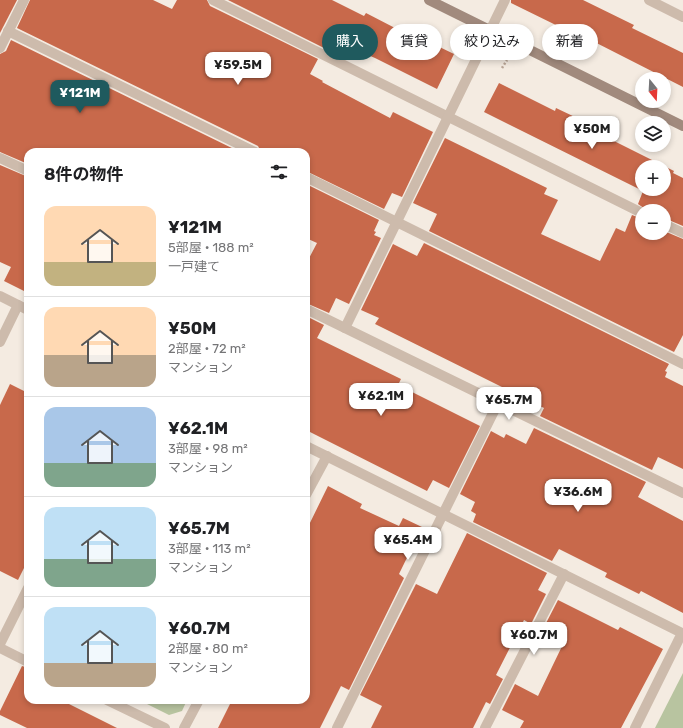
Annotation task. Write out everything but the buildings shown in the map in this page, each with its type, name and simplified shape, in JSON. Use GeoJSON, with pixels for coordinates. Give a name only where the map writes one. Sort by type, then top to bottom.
{"type":"FeatureCollection","features":[{"type":"Feature","properties":{"kind":"street"},"geometry":{"type":"LineString","coordinates":[[0,48],[24,0]]}},
{"type":"Feature","properties":{"kind":"street"},"geometry":{"type":"LineString","coordinates":[[213,0],[635,210]]}},
{"type":"Feature","properties":{"kind":"street"},"geometry":{"type":"LineString","coordinates":[[429,0],[477,24]]}},
{"type":"Feature","properties":{"kind":"street"},"geometry":{"type":"LineString","coordinates":[[494,24],[505,0]]}},
{"type":"Feature","properties":{"kind":"street"},"geometry":{"type":"LineString","coordinates":[[649,0],[683,17]]}},
{"type":"Feature","properties":{"kind":"street"},"geometry":{"type":"LineString","coordinates":[[8,31],[247,148]]}},
{"type":"Feature","properties":{"kind":"street"},"geometry":{"type":"LineString","coordinates":[[534,52],[683,126]]}},
{"type":"Feature","properties":{"kind":"street"},"geometry":{"type":"LineString","coordinates":[[345,328],[477,60]]}},
{"type":"Feature","properties":{"kind":"street"},"geometry":{"type":"LineString","coordinates":[[0,158],[24,169]]}},
{"type":"Feature","properties":{"kind":"street"},"geometry":{"type":"LineString","coordinates":[[310,179],[683,364]]}},
{"type":"Feature","properties":{"kind":"street"},"geometry":{"type":"LineString","coordinates":[[671,227],[683,233]]}},
{"type":"Feature","properties":{"kind":"street"},"geometry":{"type":"LineString","coordinates":[[0,296],[24,308]]}},
{"type":"Feature","properties":{"kind":"street"},"geometry":{"type":"LineString","coordinates":[[0,342],[18,305]]}},
{"type":"Feature","properties":{"kind":"street"},"geometry":{"type":"LineString","coordinates":[[310,311],[683,493]]}},
{"type":"Feature","properties":{"kind":"street"},"geometry":{"type":"LineString","coordinates":[[337,728],[498,403]]}},
{"type":"Feature","properties":{"kind":"street"},"geometry":{"type":"LineString","coordinates":[[310,448],[444,513],[682,633],[635,728]]}},
{"type":"Feature","properties":{"kind":"street"},"geometry":{"type":"LineString","coordinates":[[310,488],[327,456]]}},
{"type":"Feature","properties":{"kind":"street"},"geometry":{"type":"LineString","coordinates":[[485,728],[564,574]]}},
{"type":"Feature","properties":{"kind":"street"},"geometry":{"type":"LineString","coordinates":[[0,644],[24,596]]}},
{"type":"Feature","properties":{"kind":"street"},"geometry":{"type":"LineString","coordinates":[[0,648],[24,660]]}},
{"type":"Feature","properties":{"kind":"street"},"geometry":{"type":"LineString","coordinates":[[115,704],[165,728]]}},
{"type":"Feature","properties":{"kind":"street"},"geometry":{"type":"LineString","coordinates":[[184,728],[197,704]]}},
{"type":"Feature","properties":{"kind":"green space"},"geometry":{"type":"Polygon","coordinates":[[[683,673],[683,728],[655,728],[683,673]]]}},
{"type":"Feature","properties":{"kind":"green space"},"geometry":{"type":"Polygon","coordinates":[[[147,704],[185,704],[182,711],[169,715],[147,704]]]}}]}
